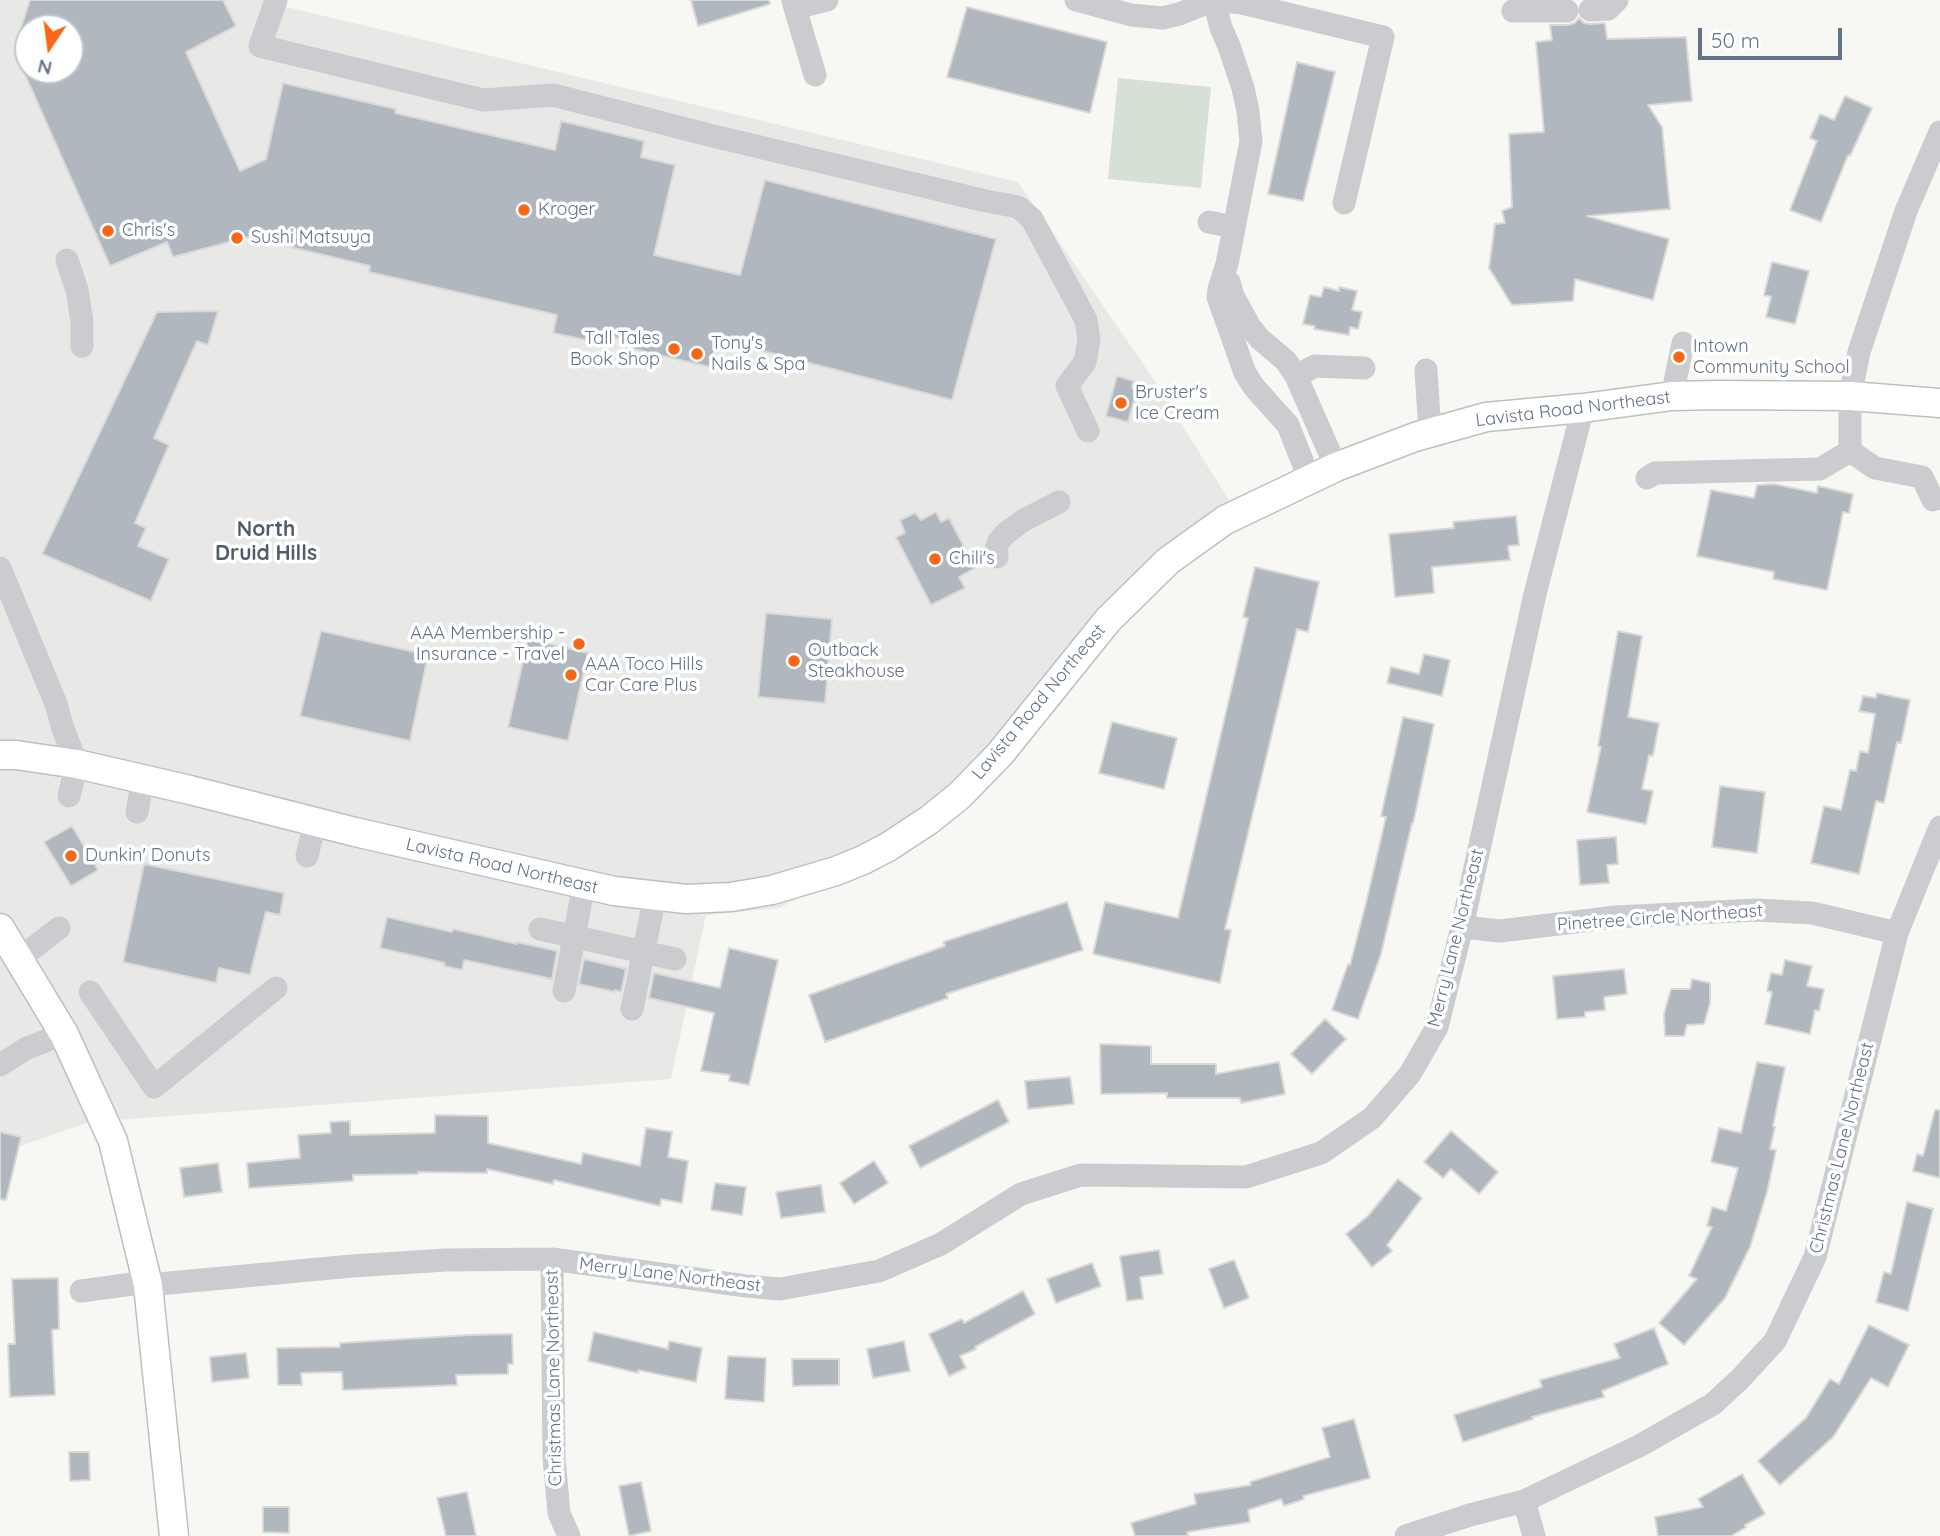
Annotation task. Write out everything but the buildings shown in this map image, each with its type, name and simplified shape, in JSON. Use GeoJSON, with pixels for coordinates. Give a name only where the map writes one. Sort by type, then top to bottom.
{"type":"FeatureCollection","features":[{"type":"Feature","properties":{"kind":"main road","name":"Lavista Road Northeast"},"geometry":{"type":"LineString","coordinates":[[4,753],[69,762],[614,891],[686,899],[731,897],[772,890],[863,860],[929,820],[959,796],[1006,747],[1108,620],[1168,561],[1225,520],[1309,478],[1430,433],[1486,417],[1672,396],[1718,394],[1850,396],[1940,404]]}},
{"type":"Feature","properties":{"kind":"main road"},"geometry":{"type":"LineString","coordinates":[[0,928],[64,1034],[113,1141],[147,1284],[174,1536]]}},
{"type":"Feature","properties":{"kind":"street"},"geometry":{"type":"LineString","coordinates":[[276,0],[260,47],[483,100],[552,95],[986,201],[1018,206],[1032,219],[1086,320],[1089,340],[1085,362],[1067,386],[1088,431]]}},
{"type":"Feature","properties":{"kind":"street"},"geometry":{"type":"LineString","coordinates":[[815,75],[794,4],[827,0]]}},
{"type":"Feature","properties":{"kind":"street"},"geometry":{"type":"LineString","coordinates":[[1076,0],[1131,15],[1163,18],[1214,0],[1242,3],[1383,37],[1344,203]]}},
{"type":"Feature","properties":{"kind":"street"},"geometry":{"type":"LineString","coordinates":[[1214,0],[1221,28],[1244,88],[1251,141],[1218,297],[1245,373],[1287,425],[1309,478]]}},
{"type":"Feature","properties":{"kind":"street"},"geometry":{"type":"LineString","coordinates":[[1590,10],[1608,9],[1617,0]]}},
{"type":"Feature","properties":{"kind":"street"},"geometry":{"type":"LineString","coordinates":[[1513,11],[1567,11]]}},
{"type":"Feature","properties":{"kind":"street"},"geometry":{"type":"LineString","coordinates":[[1850,451],[1850,396],[1858,352],[1906,211],[1940,132]]}},
{"type":"Feature","properties":{"kind":"street"},"geometry":{"type":"LineString","coordinates":[[1209,222],[1234,226]]}},
{"type":"Feature","properties":{"kind":"street"},"geometry":{"type":"LineString","coordinates":[[67,260],[77,290],[82,321],[82,346]]}},
{"type":"Feature","properties":{"kind":"street"},"geometry":{"type":"LineString","coordinates":[[1227,264],[1233,296],[1250,327],[1286,361],[1296,376],[1336,467]]}},
{"type":"Feature","properties":{"kind":"street"},"geometry":{"type":"LineString","coordinates":[[1672,396],[1683,344]]}},
{"type":"Feature","properties":{"kind":"street"},"geometry":{"type":"LineString","coordinates":[[1296,376],[1315,366],[1364,368]]}},
{"type":"Feature","properties":{"kind":"street"},"geometry":{"type":"LineString","coordinates":[[1426,370],[1430,433]]}},
{"type":"Feature","properties":{"kind":"street","name":"Merry Lane Northeast"},"geometry":{"type":"LineString","coordinates":[[81,1291],[352,1266],[446,1260],[552,1259],[780,1289],[878,1271],[941,1244],[1021,1194],[1081,1175],[1246,1177],[1321,1153],[1372,1118],[1410,1074],[1437,1027],[1462,927],[1535,594],[1583,408]]}},
{"type":"Feature","properties":{"kind":"street"},"geometry":{"type":"LineString","coordinates":[[1647,478],[1655,473],[1820,469],[1850,451]]}},
{"type":"Feature","properties":{"kind":"street"},"geometry":{"type":"LineString","coordinates":[[1850,451],[1875,468],[1922,477],[1933,500]]}},
{"type":"Feature","properties":{"kind":"street"},"geometry":{"type":"LineString","coordinates":[[997,557],[999,541],[1006,533],[1024,520],[1059,502]]}},
{"type":"Feature","properties":{"kind":"street"},"geometry":{"type":"LineString","coordinates":[[0,568],[56,704],[69,762],[69,796]]}},
{"type":"Feature","properties":{"kind":"street"},"geometry":{"type":"LineString","coordinates":[[137,812],[144,779]]}},
{"type":"Feature","properties":{"kind":"street"},"geometry":{"type":"LineString","coordinates":[[307,856],[315,822]]}},
{"type":"Feature","properties":{"kind":"street","name":"Christmas Lane Northeast"},"geometry":{"type":"LineString","coordinates":[[1406,1536],[1524,1501],[1639,1446],[1713,1404],[1775,1341],[1815,1257],[1898,933],[1940,827]]}},
{"type":"Feature","properties":{"kind":"street"},"geometry":{"type":"LineString","coordinates":[[564,991],[584,884]]}},
{"type":"Feature","properties":{"kind":"street"},"geometry":{"type":"LineString","coordinates":[[632,1009],[655,896]]}},
{"type":"Feature","properties":{"kind":"street","name":"Pinetree Circle Northeast"},"geometry":{"type":"LineString","coordinates":[[1462,927],[1500,931],[1616,917],[1756,909],[1812,913],[1898,933]]}},
{"type":"Feature","properties":{"kind":"street"},"geometry":{"type":"LineString","coordinates":[[19,959],[59,928]]}},
{"type":"Feature","properties":{"kind":"street"},"geometry":{"type":"LineString","coordinates":[[540,929],[675,960]]}},
{"type":"Feature","properties":{"kind":"street"},"geometry":{"type":"LineString","coordinates":[[90,992],[154,1087],[276,988]]}},
{"type":"Feature","properties":{"kind":"street"},"geometry":{"type":"LineString","coordinates":[[0,1065],[27,1048],[64,1034]]}},
{"type":"Feature","properties":{"kind":"street","name":"Christmas Lane Northeast"},"geometry":{"type":"LineString","coordinates":[[552,1259],[554,1458],[559,1513],[569,1536]]}},
{"type":"Feature","properties":{"kind":"street"},"geometry":{"type":"LineString","coordinates":[[1524,1501],[1534,1536]]}},
{"type":"Feature","properties":{"kind":"shaded area"},"geometry":{"type":"Polygon","coordinates":[[[0,0],[274,0],[274,4],[1018,182],[1150,374],[1239,516],[1109,615],[1064,685],[858,869],[779,908],[706,915],[671,1079],[90,1122],[0,1153],[0,0]]]}},
{"type":"Feature","properties":{"kind":"shaded area"},"geometry":{"type":"Polygon","coordinates":[[[1118,78],[1211,87],[1201,188],[1108,179],[1118,78]]]}},
{"type":"Feature","properties":{"kind":"place","name":"Kroger"},"geometry":{"type":"Point","coordinates":[524,210]}},
{"type":"Feature","properties":{"kind":"place","name":"Chris's"},"geometry":{"type":"Point","coordinates":[108,231]}},
{"type":"Feature","properties":{"kind":"place","name":"Sushi Matsuya"},"geometry":{"type":"Point","coordinates":[237,238]}},
{"type":"Feature","properties":{"kind":"place","name":"Tall Tales Book Shop"},"geometry":{"type":"Point","coordinates":[674,349]}},
{"type":"Feature","properties":{"kind":"place","name":"Tony's Nails & Spa"},"geometry":{"type":"Point","coordinates":[697,354]}},
{"type":"Feature","properties":{"kind":"place","name":"Intown Community School"},"geometry":{"type":"Point","coordinates":[1679,357]}},
{"type":"Feature","properties":{"kind":"place","name":"Bruster's Ice Cream"},"geometry":{"type":"Point","coordinates":[1121,403]}},
{"type":"Feature","properties":{"kind":"place","name":"Chili's"},"geometry":{"type":"Point","coordinates":[935,559]}},
{"type":"Feature","properties":{"kind":"place","name":"AAA Membership - Insurance - Travel"},"geometry":{"type":"Point","coordinates":[579,644]}},
{"type":"Feature","properties":{"kind":"place","name":"Outback Steakhouse"},"geometry":{"type":"Point","coordinates":[794,661]}},
{"type":"Feature","properties":{"kind":"place","name":"AAA Toco Hills Car Care Plus"},"geometry":{"type":"Point","coordinates":[571,675]}},
{"type":"Feature","properties":{"kind":"place","name":"Dunkin' Donuts"},"geometry":{"type":"Point","coordinates":[71,856]}},
{"type":"Feature","properties":{"kind":"district","name":"North Druid Hills"},"geometry":{"type":"Point","coordinates":[266,542]}}]}
